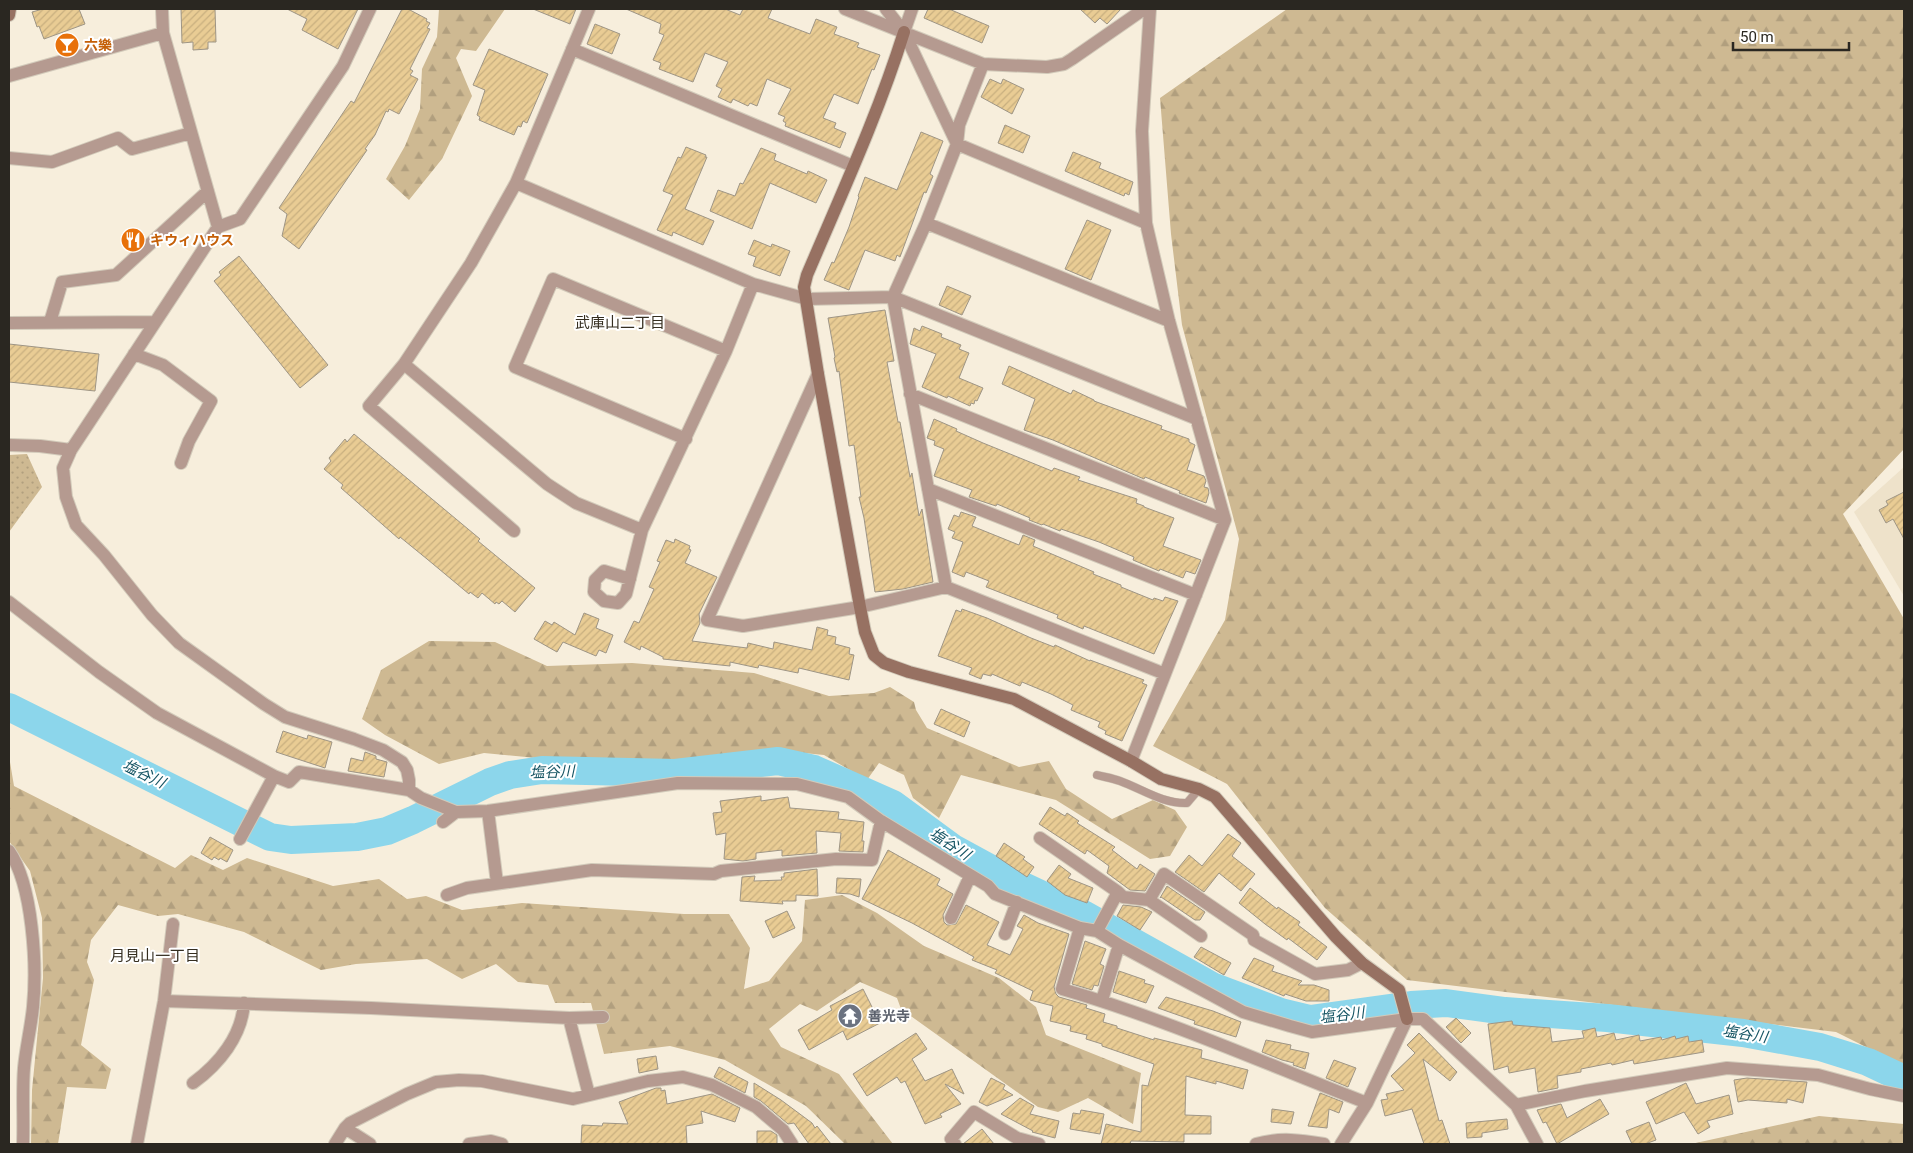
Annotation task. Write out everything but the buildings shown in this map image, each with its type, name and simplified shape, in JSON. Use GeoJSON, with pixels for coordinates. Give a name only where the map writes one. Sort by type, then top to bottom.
{"type":"FeatureCollection","features":[{"type":"Feature","properties":{"kind":"street"},"geometry":{"type":"LineString","coordinates":[[9,15],[10,9]]}},
{"type":"Feature","properties":{"kind":"street"},"geometry":{"type":"LineString","coordinates":[[162,9],[163,34],[218,227]]}},
{"type":"Feature","properties":{"kind":"street"},"geometry":{"type":"LineString","coordinates":[[370,9],[343,66],[240,219],[218,227],[71,450],[63,468],[66,497],[76,525],[104,554],[152,614],[179,642],[264,704],[285,717],[354,738],[383,750],[402,762],[407,770],[409,790]]}},
{"type":"Feature","properties":{"kind":"street"},"geometry":{"type":"LineString","coordinates":[[514,531],[369,406],[404,364],[471,262],[516,183],[589,9]]}},
{"type":"Feature","properties":{"kind":"street"},"geometry":{"type":"LineString","coordinates":[[845,9],[983,64],[1047,67],[1064,64],[1144,9]]}},
{"type":"Feature","properties":{"kind":"street"},"geometry":{"type":"LineString","coordinates":[[886,9],[904,32],[956,144],[1146,223]]}},
{"type":"Feature","properties":{"kind":"street"},"geometry":{"type":"LineString","coordinates":[[912,9],[894,62],[807,275],[804,287],[865,632],[874,654],[884,662],[909,672],[1014,699],[1161,778],[1200,789],[1215,797],[1336,937],[1362,963],[1399,990],[1407,1018],[1367,1103],[1341,1144]]}},
{"type":"Feature","properties":{"kind":"street"},"geometry":{"type":"LineString","coordinates":[[1131,761],[1226,520],[1170,321],[1146,223],[1142,131],[1150,9]]}},
{"type":"Feature","properties":{"kind":"street"},"geometry":{"type":"LineString","coordinates":[[9,76],[163,34]]}},
{"type":"Feature","properties":{"kind":"street"},"geometry":{"type":"LineString","coordinates":[[572,49],[853,166]]}},
{"type":"Feature","properties":{"kind":"street"},"geometry":{"type":"LineString","coordinates":[[946,587],[893,297],[926,223],[956,144],[959,125],[983,64]]}},
{"type":"Feature","properties":{"kind":"street"},"geometry":{"type":"LineString","coordinates":[[9,158],[52,162],[118,138],[132,149],[191,132]]}},
{"type":"Feature","properties":{"kind":"street"},"geometry":{"type":"LineString","coordinates":[[516,183],[753,284],[807,299],[893,297],[1197,419]]}},
{"type":"Feature","properties":{"kind":"street"},"geometry":{"type":"LineString","coordinates":[[50,322],[62,282],[116,275],[208,191]]}},
{"type":"Feature","properties":{"kind":"street"},"geometry":{"type":"LineString","coordinates":[[926,223],[1170,321]]}},
{"type":"Feature","properties":{"kind":"street"},"geometry":{"type":"LineString","coordinates":[[686,439],[515,367],[553,279],[726,351]]}},
{"type":"Feature","properties":{"kind":"street"},"geometry":{"type":"LineString","coordinates":[[630,579],[642,530],[726,351],[753,284]]}},
{"type":"Feature","properties":{"kind":"street"},"geometry":{"type":"LineString","coordinates":[[9,323],[155,322]]}},
{"type":"Feature","properties":{"kind":"street"},"geometry":{"type":"LineString","coordinates":[[134,354],[163,365],[211,401],[189,441],[181,463]]}},
{"type":"Feature","properties":{"kind":"street"},"geometry":{"type":"LineString","coordinates":[[404,364],[546,484],[576,503],[642,530]]}},
{"type":"Feature","properties":{"kind":"street"},"geometry":{"type":"LineString","coordinates":[[818,374],[707,620],[743,626],[860,607],[946,587],[1165,674]]}},
{"type":"Feature","properties":{"kind":"street"},"geometry":{"type":"LineString","coordinates":[[910,394],[1226,520]]}},
{"type":"Feature","properties":{"kind":"street"},"geometry":{"type":"LineString","coordinates":[[9,445],[71,450]]}},
{"type":"Feature","properties":{"kind":"street"},"geometry":{"type":"LineString","coordinates":[[928,489],[1196,595]]}},
{"type":"Feature","properties":{"kind":"street"},"geometry":{"type":"LineString","coordinates":[[9,602],[99,672],[157,713],[274,776],[289,782],[299,772],[409,790],[421,798],[456,812],[488,811],[678,783],[797,784],[848,797],[881,821],[988,886],[995,894],[1080,928],[1097,931],[1119,945],[1243,1012],[1312,1032],[1407,1018],[1422,1019],[1516,1105],[1537,1144]]}},
{"type":"Feature","properties":{"kind":"street"},"geometry":{"type":"LineString","coordinates":[[240,839],[274,776]]}},
{"type":"Feature","properties":{"kind":"street"},"geometry":{"type":"LineString","coordinates":[[488,811],[498,883]]}},
{"type":"Feature","properties":{"kind":"street"},"geometry":{"type":"LineString","coordinates":[[444,822],[456,812]]}},
{"type":"Feature","properties":{"kind":"street"},"geometry":{"type":"LineString","coordinates":[[446,895],[467,888],[592,870],[714,874],[722,871],[836,860],[872,860],[881,821]]}},
{"type":"Feature","properties":{"kind":"street"},"geometry":{"type":"LineString","coordinates":[[1040,838],[1123,897],[1149,900],[1201,936]]}},
{"type":"Feature","properties":{"kind":"street"},"geometry":{"type":"LineString","coordinates":[[9,850],[21,876],[29,902],[34,974],[33,1006],[24,1068],[23,1144]]}},
{"type":"Feature","properties":{"kind":"street"},"geometry":{"type":"LineString","coordinates":[[1149,900],[1164,874],[1253,935],[1254,940],[1315,974],[1348,970],[1362,963]]}},
{"type":"Feature","properties":{"kind":"street"},"geometry":{"type":"LineString","coordinates":[[951,918],[970,876]]}},
{"type":"Feature","properties":{"kind":"street"},"geometry":{"type":"LineString","coordinates":[[1097,931],[1118,892]]}},
{"type":"Feature","properties":{"kind":"street"},"geometry":{"type":"LineString","coordinates":[[1005,934],[1017,902]]}},
{"type":"Feature","properties":{"kind":"street"},"geometry":{"type":"LineString","coordinates":[[137,1144],[164,1001],[173,924]]}},
{"type":"Feature","properties":{"kind":"street"},"geometry":{"type":"LineString","coordinates":[[1080,928],[1062,989],[1102,1000],[1367,1103]]}},
{"type":"Feature","properties":{"kind":"street"},"geometry":{"type":"LineString","coordinates":[[1102,1000],[1119,945]]}},
{"type":"Feature","properties":{"kind":"street"},"geometry":{"type":"LineString","coordinates":[[164,1001],[569,1018],[603,1017]]}},
{"type":"Feature","properties":{"kind":"street"},"geometry":{"type":"LineString","coordinates":[[192,1083],[210,1070],[236,1035],[243,1015],[244,1003]]}},
{"type":"Feature","properties":{"kind":"street"},"geometry":{"type":"LineString","coordinates":[[569,1018],[589,1096]]}},
{"type":"Feature","properties":{"kind":"street"},"geometry":{"type":"LineString","coordinates":[[1516,1105],[1585,1091],[1727,1068],[1818,1075],[1904,1096]]}},
{"type":"Feature","properties":{"kind":"street"},"geometry":{"type":"LineString","coordinates":[[335,1144],[350,1123],[407,1094],[436,1082],[482,1081],[573,1099],[648,1081],[683,1077],[712,1085],[756,1107],[782,1130],[792,1144]]}},
{"type":"Feature","properties":{"kind":"street"},"geometry":{"type":"LineString","coordinates":[[955,1144],[951,1139],[974,1112],[1017,1138],[1039,1144]]}},
{"type":"Feature","properties":{"kind":"street"},"geometry":{"type":"LineString","coordinates":[[345,1128],[370,1144]]}},
{"type":"Feature","properties":{"kind":"street"},"geometry":{"type":"LineString","coordinates":[[1256,1144],[1268,1140],[1295,1138],[1324,1144]]}},
{"type":"Feature","properties":{"kind":"street"},"geometry":{"type":"LineString","coordinates":[[469,1144],[491,1142],[502,1144]]}},
{"type":"Feature","properties":{"kind":"lane"},"geometry":{"type":"LineString","coordinates":[[1097,775],[1120,781],[1160,799],[1180,803],[1187,803],[1200,789]]}},
{"type":"Feature","properties":{"kind":"shaded area"},"geometry":{"type":"Polygon","coordinates":[[[1904,467],[1904,596],[1854,512],[1904,467]]]}},
{"type":"Feature","properties":{"kind":"green space"},"geometry":{"type":"Polygon","coordinates":[[[439,9],[505,9],[476,51],[461,49],[456,58],[472,96],[442,159],[409,200],[386,179],[405,146],[420,109],[422,69],[437,37],[439,9]]]}},
{"type":"Feature","properties":{"kind":"green space"},"geometry":{"type":"Polygon","coordinates":[[[1287,9],[1904,9],[1904,449],[1843,514],[1904,619],[1904,1066],[1836,1032],[1407,980],[1325,908],[1227,784],[1153,746],[1225,620],[1239,539],[1182,325],[1171,234],[1160,98],[1287,9]]]}},
{"type":"Feature","properties":{"kind":"green space"},"geometry":{"type":"Polygon","coordinates":[[[27,454],[42,487],[9,532],[9,455],[27,454]]]}},
{"type":"Feature","properties":{"kind":"green space"},"geometry":{"type":"Polygon","coordinates":[[[429,641],[495,642],[547,666],[632,663],[754,673],[829,696],[874,693],[890,687],[914,702],[916,710],[927,728],[1019,767],[1049,761],[1066,789],[1112,819],[1153,800],[1175,810],[1187,827],[1170,856],[1150,859],[1056,800],[961,775],[939,818],[913,798],[904,775],[879,763],[867,780],[824,755],[774,750],[731,759],[652,764],[557,760],[484,753],[439,764],[385,735],[362,719],[381,670],[429,641]]]}},
{"type":"Feature","properties":{"kind":"green space"},"geometry":{"type":"Polygon","coordinates":[[[9,756],[14,786],[175,868],[191,855],[223,870],[247,858],[333,886],[379,879],[407,899],[426,896],[462,910],[522,903],[684,914],[729,914],[750,948],[744,989],[769,981],[802,941],[805,900],[842,895],[877,913],[924,946],[999,978],[1036,1007],[1046,1035],[1141,1073],[1133,1124],[1088,1098],[1058,1112],[1038,1107],[901,1009],[897,998],[860,982],[817,1011],[800,1004],[769,1029],[781,1047],[839,1074],[893,1144],[845,1144],[806,1106],[725,1060],[670,1046],[604,1054],[591,1003],[555,1003],[548,985],[518,982],[496,964],[462,979],[427,959],[356,964],[321,970],[244,932],[178,914],[158,916],[118,905],[91,940],[87,962],[94,980],[81,1045],[111,1069],[106,1089],[67,1087],[58,1144],[31,1144],[32,1090],[43,978],[42,918],[30,871],[9,841],[9,756]]]}},
{"type":"Feature","properties":{"kind":"green space"},"geometry":{"type":"Polygon","coordinates":[[[1819,1116],[1904,1124],[1904,1144],[1691,1144],[1819,1116]]]}},
{"type":"Feature","properties":{"kind":"waterway","name":"塩谷川"},"geometry":{"type":"LineString","coordinates":[[9,707],[270,837],[291,840],[357,837],[387,831],[490,782],[510,775],[542,770],[675,773],[778,761],[814,769],[893,804],[953,848],[1021,885],[1085,915],[1212,986],[1281,1012],[1310,1019],[1411,1005],[1446,1003],[1505,1011],[1607,1018],[1743,1033],[1820,1047],[1868,1062],[1904,1079]]}},
{"type":"Feature","properties":{"kind":"place","name":"六樂"},"geometry":{"type":"Point","coordinates":[67,45]}},
{"type":"Feature","properties":{"kind":"place","name":"キウィハウス"},"geometry":{"type":"Point","coordinates":[133,240]}},
{"type":"Feature","properties":{"kind":"place","name":"善光寺"},"geometry":{"type":"Point","coordinates":[850,1016]}},
{"type":"Feature","properties":{"kind":"district","name":"武庫山二丁目"},"geometry":{"type":"Point","coordinates":[620,323]}},
{"type":"Feature","properties":{"kind":"district","name":"月見山一丁目"},"geometry":{"type":"Point","coordinates":[155,956]}}]}
